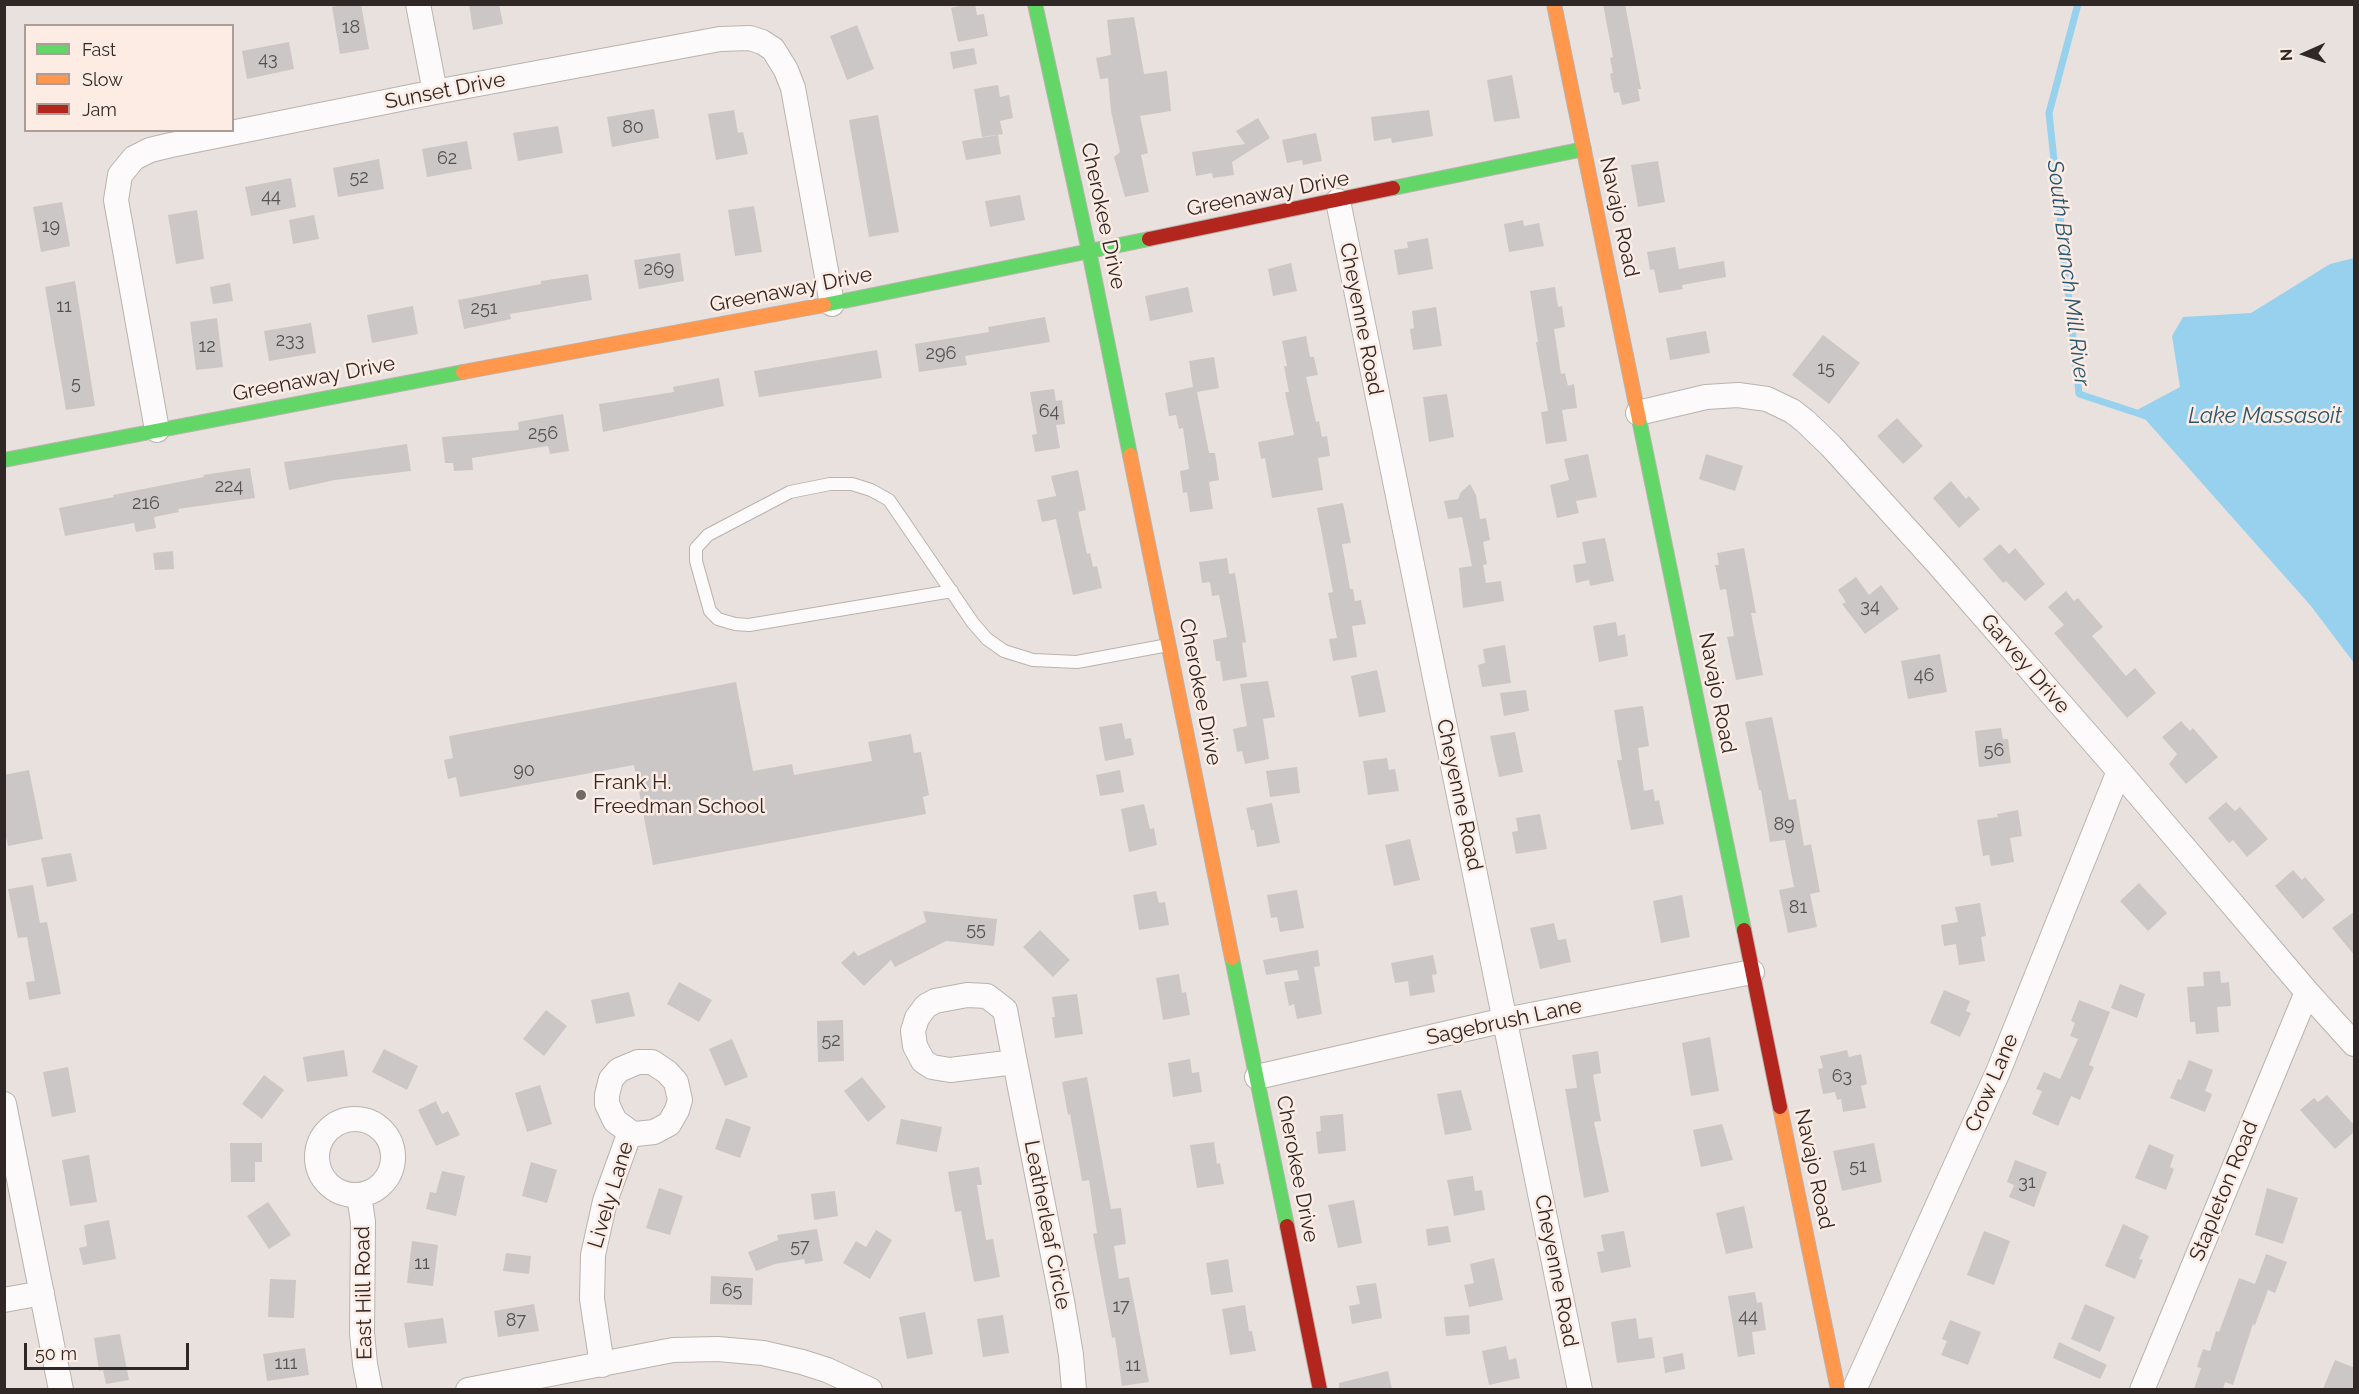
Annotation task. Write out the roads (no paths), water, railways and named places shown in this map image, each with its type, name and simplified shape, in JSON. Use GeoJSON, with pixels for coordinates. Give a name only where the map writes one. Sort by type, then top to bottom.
{"type":"FeatureCollection","features":[{"type":"Feature","properties":{"kind":"street"},"geometry":{"type":"LineString","coordinates":[[418,4],[435,92]]}},
{"type":"Feature","properties":{"kind":"street","name":"Cherokee Drive"},"geometry":{"type":"LineString","coordinates":[[1035,4],[1089,251],[1320,1389]]}},
{"type":"Feature","properties":{"kind":"street","name":"Navajo Road"},"geometry":{"type":"LineString","coordinates":[[1554,4],[1838,1389]]}},
{"type":"Feature","properties":{"kind":"street","name":"Sunset Drive"},"geometry":{"type":"LineString","coordinates":[[157,430],[116,200],[120,175],[127,164],[141,154],[160,147],[435,92],[720,39],[750,38],[768,44],[782,62],[793,87],[832,304]]}},
{"type":"Feature","properties":{"kind":"street","name":"Greenaway Drive"},"geometry":{"type":"LineString","coordinates":[[4,460],[832,304],[1584,149]]}},
{"type":"Feature","properties":{"kind":"street","name":"Cheyenne Road"},"geometry":{"type":"LineString","coordinates":[[1338,201],[1398,505],[1580,1389]]}},
{"type":"Feature","properties":{"kind":"street","name":"Garvey Drive"},"geometry":{"type":"LineString","coordinates":[[1638,413],[1706,397],[1738,395],[1767,399],[1792,411],[1805,421],[1831,446],[1939,565],[2119,771],[2307,992],[2355,1044]]}},
{"type":"Feature","properties":{"kind":"street","name":"Crow Lane"},"geometry":{"type":"LineString","coordinates":[[1854,1389],[1998,1072],[2119,771]]}},
{"type":"Feature","properties":{"kind":"street","name":"Sagebrush Lane"},"geometry":{"type":"LineString","coordinates":[[1257,1077],[1505,1020],[1752,972]]}},
{"type":"Feature","properties":{"kind":"street","name":"Stapleton Road"},"geometry":{"type":"LineString","coordinates":[[2142,1389],[2307,992]]}},
{"type":"Feature","properties":{"kind":"street","name":"Leatherleaf Circle"},"geometry":{"type":"LineString","coordinates":[[1015,1062],[1066,1323],[1074,1389]]}},
{"type":"Feature","properties":{"kind":"street"},"geometry":{"type":"LineString","coordinates":[[4,1104],[62,1389]]}},
{"type":"Feature","properties":{"kind":"street","name":"Lively Lane"},"geometry":{"type":"LineString","coordinates":[[602,1365],[592,1299],[593,1255],[605,1201],[630,1131]]}},
{"type":"Feature","properties":{"kind":"street","name":"East Hill Road"},"geometry":{"type":"LineString","coordinates":[[359,1195],[363,1222],[362,1333],[370,1389]]}},
{"type":"Feature","properties":{"kind":"street"},"geometry":{"type":"LineString","coordinates":[[4,1300],[42,1293]]}},
{"type":"Feature","properties":{"kind":"street"},"geometry":{"type":"LineString","coordinates":[[468,1389],[674,1350],[718,1349],[763,1353],[821,1380],[870,1389]]}},
{"type":"Feature","properties":{"kind":"lane"},"geometry":{"type":"LineString","coordinates":[[952,591],[749,624],[735,624],[718,619],[711,611],[705,599],[696,561],[696,548],[708,535],[790,492],[830,484],[852,484],[872,490],[889,500],[987,639],[1004,651],[1023,658],[1077,662],[1169,644]]}},
{"type":"Feature","properties":{"kind":"water","name":"Lake Massasoit"},"geometry":{"type":"Polygon","coordinates":[[[2354,258],[2354,663],[2311,606],[2137,410],[2180,387],[2172,336],[2183,317],[2251,313],[2330,264],[2354,258]]]}},
{"type":"Feature","properties":{"kind":"waterway","name":"South Branch Mill River"},"geometry":{"type":"LineString","coordinates":[[2078,4],[2049,113],[2079,394],[2149,417]]}},
{"type":"Feature","properties":{"kind":"place","name":"Frank H. Freedman School"},"geometry":{"type":"Point","coordinates":[581,795]}}]}
